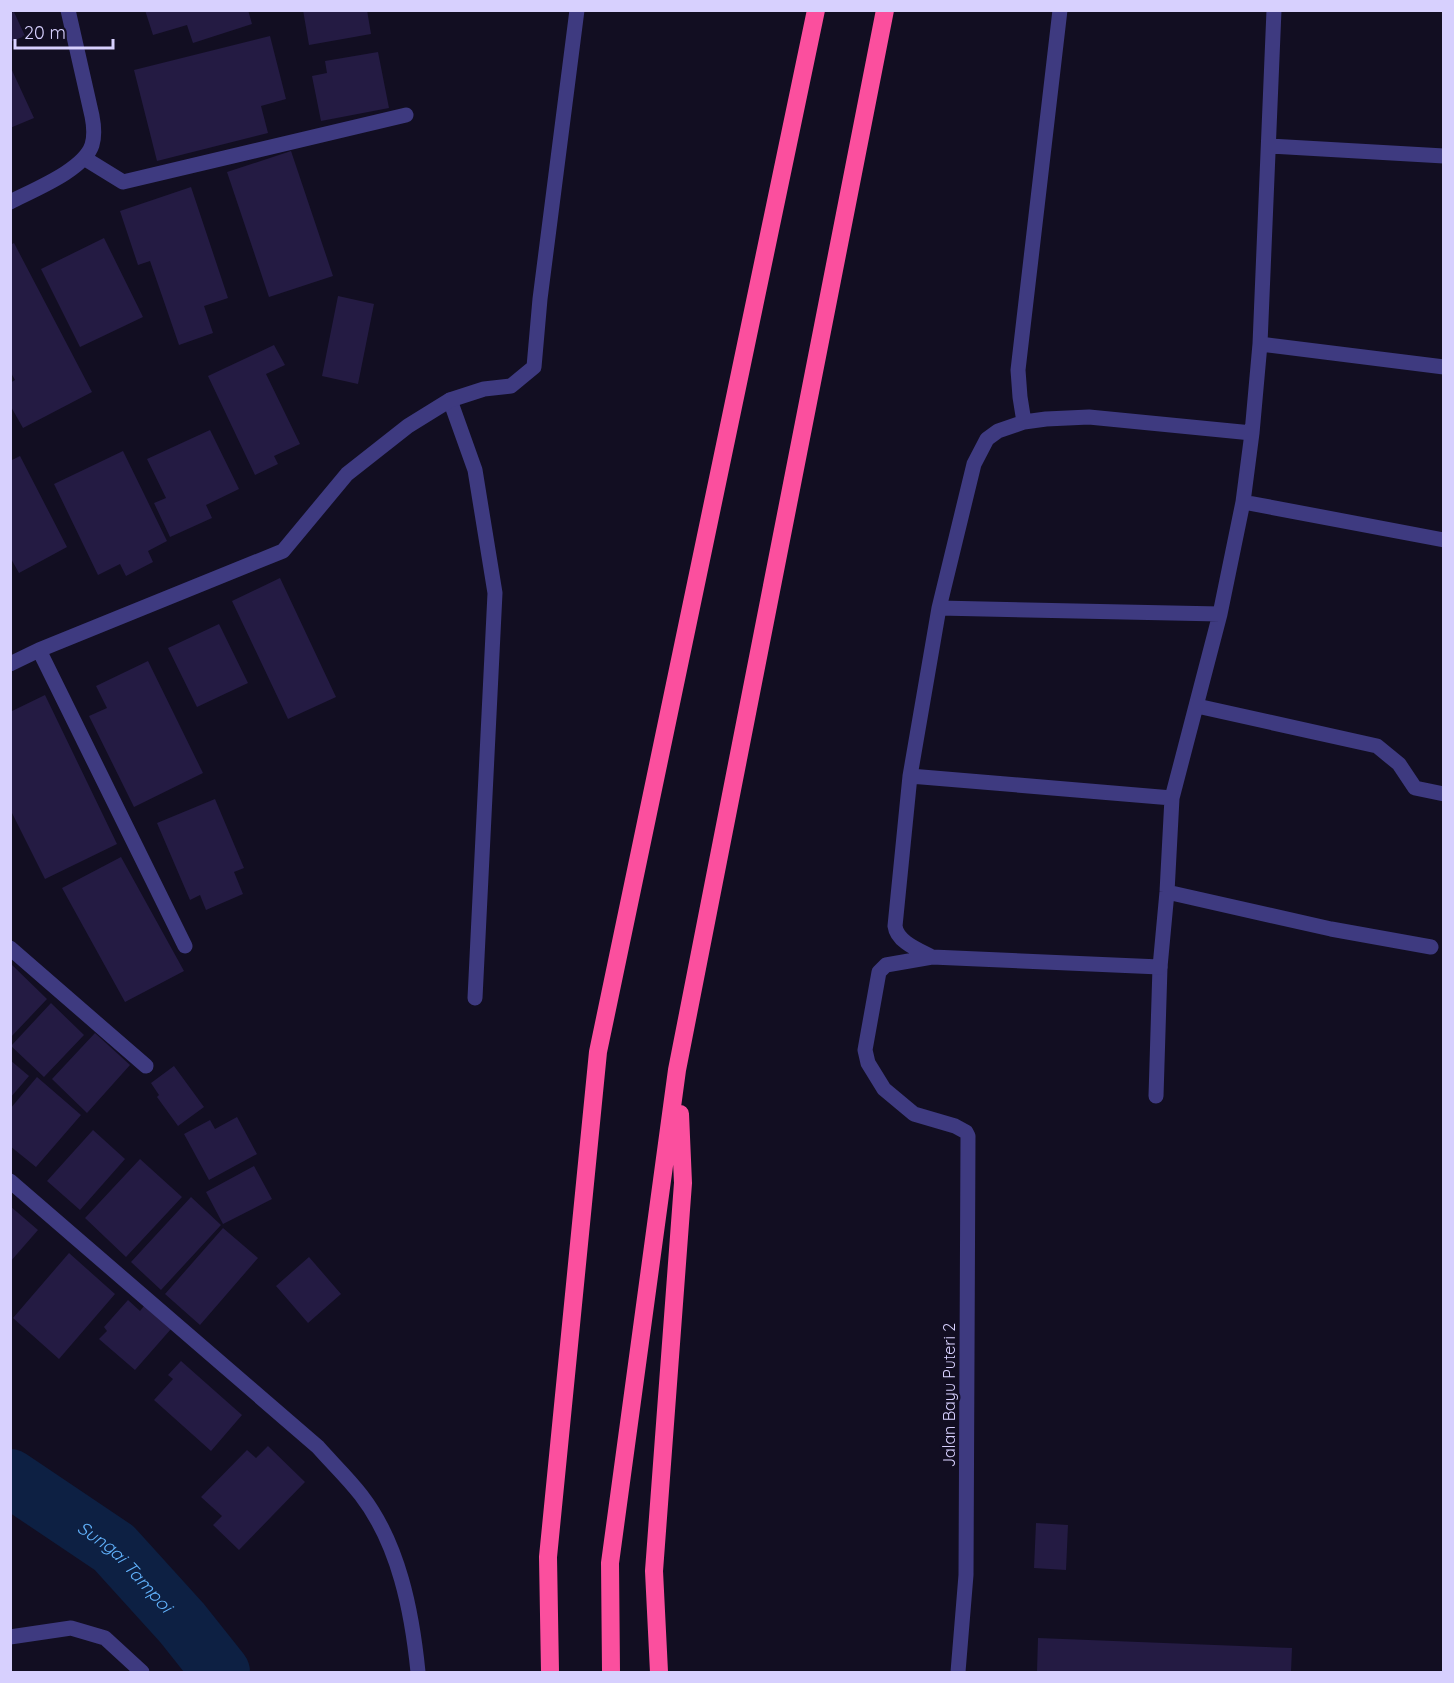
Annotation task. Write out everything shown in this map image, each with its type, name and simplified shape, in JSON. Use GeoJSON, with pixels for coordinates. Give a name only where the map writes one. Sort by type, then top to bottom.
{"type":"FeatureCollection","features":[{"type":"Feature","properties":{"kind":"highway"},"geometry":{"type":"LineString","coordinates":[[550,1672],[548,1557],[598,1052],[816,10]]}},
{"type":"Feature","properties":{"kind":"highway"},"geometry":{"type":"LineString","coordinates":[[611,1672],[610,1563],[677,1070],[885,10]]}},
{"type":"Feature","properties":{"kind":"highway"},"geometry":{"type":"LineString","coordinates":[[659,1672],[654,1571],[683,1183],[677,1070]]}},
{"type":"Feature","properties":{"kind":"street"},"geometry":{"type":"LineString","coordinates":[[10,202],[84,159],[92,144],[94,127],[68,10]]}},
{"type":"Feature","properties":{"kind":"street"},"geometry":{"type":"LineString","coordinates":[[10,664],[39,650],[283,551],[347,474],[408,426],[450,400],[484,389],[511,386],[534,368],[540,299],[578,10]]}},
{"type":"Feature","properties":{"kind":"street"},"geometry":{"type":"LineString","coordinates":[[1024,422],[1018,370],[1060,10]]}},
{"type":"Feature","properties":{"kind":"street"},"geometry":{"type":"LineString","coordinates":[[1156,1096],[1160,967],[1172,798],[1220,614],[1243,502],[1252,433],[1260,344],[1274,10]]}},
{"type":"Feature","properties":{"kind":"street"},"geometry":{"type":"LineString","coordinates":[[84,159],[123,182],[406,115]]}},
{"type":"Feature","properties":{"kind":"street"},"geometry":{"type":"LineString","coordinates":[[1269,146],[1443,156]]}},
{"type":"Feature","properties":{"kind":"street"},"geometry":{"type":"LineString","coordinates":[[1260,344],[1443,367]]}},
{"type":"Feature","properties":{"kind":"street"},"geometry":{"type":"LineString","coordinates":[[450,400],[475,470],[495,592],[475,998]]}},
{"type":"Feature","properties":{"kind":"street"},"geometry":{"type":"LineString","coordinates":[[1160,967],[932,957],[900,938],[895,927],[910,776],[939,608],[974,464],[987,439],[998,430],[1024,422],[1089,417],[1252,433]]}},
{"type":"Feature","properties":{"kind":"street"},"geometry":{"type":"LineString","coordinates":[[1243,502],[1443,540]]}},
{"type":"Feature","properties":{"kind":"street"},"geometry":{"type":"LineString","coordinates":[[939,608],[1220,614]]}},
{"type":"Feature","properties":{"kind":"street"},"geometry":{"type":"LineString","coordinates":[[39,650],[185,946]]}},
{"type":"Feature","properties":{"kind":"street"},"geometry":{"type":"LineString","coordinates":[[1197,706],[1377,746],[1399,764],[1415,788],[1443,794]]}},
{"type":"Feature","properties":{"kind":"street"},"geometry":{"type":"LineString","coordinates":[[910,776],[1172,798]]}},
{"type":"Feature","properties":{"kind":"street"},"geometry":{"type":"LineString","coordinates":[[1167,892],[1331,929],[1431,947]]}},
{"type":"Feature","properties":{"kind":"street"},"geometry":{"type":"LineString","coordinates":[[10,948],[146,1066]]}},
{"type":"Feature","properties":{"kind":"street","name":"Jalan Bayu Puteri 2"},"geometry":{"type":"LineString","coordinates":[[932,957],[882,967],[879,972],[865,1050],[868,1063],[889,1094],[914,1114],[955,1126],[966,1132],[969,1140],[966,1575],[958,1672]]}},
{"type":"Feature","properties":{"kind":"street"},"geometry":{"type":"LineString","coordinates":[[10,1181],[318,1447],[362,1496],[389,1542],[405,1593],[418,1672]]}},
{"type":"Feature","properties":{"kind":"street"},"geometry":{"type":"LineString","coordinates":[[10,1637],[71,1628],[105,1638],[142,1672]]}},
{"type":"Feature","properties":{"kind":"building"},"geometry":{"type":"Polygon","coordinates":[[[145,10],[248,10],[252,24],[193,43],[187,25],[153,35],[145,10]]]}},
{"type":"Feature","properties":{"kind":"building"},"geometry":{"type":"Polygon","coordinates":[[[303,10],[367,10],[371,34],[309,45],[303,10]]]}},
{"type":"Feature","properties":{"kind":"building"},"geometry":{"type":"Polygon","coordinates":[[[14,12],[25,36],[10,42],[10,13],[14,12]]]}},
{"type":"Feature","properties":{"kind":"building"},"geometry":{"type":"Polygon","coordinates":[[[270,36],[286,99],[261,106],[268,133],[157,161],[134,70],[270,36]]]}},
{"type":"Feature","properties":{"kind":"building"},"geometry":{"type":"Polygon","coordinates":[[[378,52],[389,108],[321,121],[312,76],[327,73],[325,61],[378,52]]]}},
{"type":"Feature","properties":{"kind":"building"},"geometry":{"type":"Polygon","coordinates":[[[10,66],[34,118],[10,128],[10,66]]]}},
{"type":"Feature","properties":{"kind":"building"},"geometry":{"type":"Polygon","coordinates":[[[291,151],[333,276],[269,297],[227,172],[291,151]]]}},
{"type":"Feature","properties":{"kind":"building"},"geometry":{"type":"Polygon","coordinates":[[[191,187],[228,298],[204,306],[213,333],[179,345],[150,261],[138,265],[120,211],[191,187]]]}},
{"type":"Feature","properties":{"kind":"building"},"geometry":{"type":"Polygon","coordinates":[[[104,238],[143,317],[80,347],[41,269],[104,238]]]}},
{"type":"Feature","properties":{"kind":"building"},"geometry":{"type":"Polygon","coordinates":[[[14,243],[92,392],[23,428],[10,405],[10,383],[15,380],[10,371],[10,245],[14,243]]]}},
{"type":"Feature","properties":{"kind":"building"},"geometry":{"type":"Polygon","coordinates":[[[338,296],[374,304],[358,384],[322,376],[338,296]]]}},
{"type":"Feature","properties":{"kind":"building"},"geometry":{"type":"Polygon","coordinates":[[[274,345],[285,365],[266,374],[300,444],[274,456],[278,464],[255,475],[208,376],[274,345]]]}},
{"type":"Feature","properties":{"kind":"building"},"geometry":{"type":"Polygon","coordinates":[[[210,430],[239,489],[206,505],[212,518],[170,537],[154,503],[166,498],[147,459],[210,430]]]}},
{"type":"Feature","properties":{"kind":"building"},"geometry":{"type":"Polygon","coordinates":[[[123,451],[167,541],[148,551],[153,562],[126,576],[120,564],[98,575],[54,484],[123,451]]]}},
{"type":"Feature","properties":{"kind":"building"},"geometry":{"type":"Polygon","coordinates":[[[20,456],[67,547],[19,573],[10,557],[10,461],[20,456]]]}},
{"type":"Feature","properties":{"kind":"building"},"geometry":{"type":"Polygon","coordinates":[[[280,578],[336,697],[288,719],[232,601],[280,578]]]}},
{"type":"Feature","properties":{"kind":"building"},"geometry":{"type":"Polygon","coordinates":[[[219,624],[248,683],[197,707],[168,648],[219,624]]]}},
{"type":"Feature","properties":{"kind":"building"},"geometry":{"type":"Polygon","coordinates":[[[148,661],[203,773],[134,807],[89,716],[107,708],[96,686],[148,661]]]}},
{"type":"Feature","properties":{"kind":"building"},"geometry":{"type":"Polygon","coordinates":[[[45,695],[117,844],[45,879],[10,809],[10,712],[45,695]]]}},
{"type":"Feature","properties":{"kind":"building"},"geometry":{"type":"Polygon","coordinates":[[[215,799],[244,868],[234,872],[243,894],[206,910],[200,895],[190,900],[157,823],[215,799]]]}},
{"type":"Feature","properties":{"kind":"building"},"geometry":{"type":"Polygon","coordinates":[[[121,857],[184,971],[125,1002],[62,888],[121,857]]]}},
{"type":"Feature","properties":{"kind":"building"},"geometry":{"type":"Polygon","coordinates":[[[10,963],[47,999],[10,1038],[10,963]]]}},
{"type":"Feature","properties":{"kind":"building"},"geometry":{"type":"Polygon","coordinates":[[[51,1003],[84,1035],[44,1077],[11,1046],[51,1003]]]}},
{"type":"Feature","properties":{"kind":"building"},"geometry":{"type":"Polygon","coordinates":[[[95,1033],[130,1065],[87,1113],[52,1079],[95,1033]]]}},
{"type":"Feature","properties":{"kind":"building"},"geometry":{"type":"Polygon","coordinates":[[[10,1060],[29,1076],[10,1098],[10,1060]]]}},
{"type":"Feature","properties":{"kind":"building"},"geometry":{"type":"Polygon","coordinates":[[[174,1066],[204,1107],[178,1126],[157,1097],[159,1095],[151,1083],[174,1066]]]}},
{"type":"Feature","properties":{"kind":"building"},"geometry":{"type":"Polygon","coordinates":[[[37,1077],[81,1115],[36,1167],[10,1146],[10,1109],[37,1077]]]}},
{"type":"Feature","properties":{"kind":"building"},"geometry":{"type":"Polygon","coordinates":[[[237,1117],[257,1154],[209,1180],[184,1134],[210,1120],[215,1129],[237,1117]]]}},
{"type":"Feature","properties":{"kind":"building"},"geometry":{"type":"Polygon","coordinates":[[[93,1130],[125,1159],[80,1210],[47,1181],[93,1130]]]}},
{"type":"Feature","properties":{"kind":"building"},"geometry":{"type":"Polygon","coordinates":[[[140,1159],[182,1197],[126,1257],[85,1218],[140,1159]]]}},
{"type":"Feature","properties":{"kind":"building"},"geometry":{"type":"Polygon","coordinates":[[[254,1166],[272,1199],[223,1224],[206,1192],[254,1166]]]}},
{"type":"Feature","properties":{"kind":"building"},"geometry":{"type":"Polygon","coordinates":[[[191,1197],[221,1225],[161,1290],[131,1262],[191,1197]]]}},
{"type":"Feature","properties":{"kind":"building"},"geometry":{"type":"Polygon","coordinates":[[[10,1206],[38,1230],[10,1262],[10,1206]]]}},
{"type":"Feature","properties":{"kind":"building"},"geometry":{"type":"Polygon","coordinates":[[[223,1228],[258,1258],[200,1325],[165,1294],[223,1228]]]}},
{"type":"Feature","properties":{"kind":"building"},"geometry":{"type":"Polygon","coordinates":[[[69,1253],[115,1294],[59,1359],[13,1318],[69,1253]]]}},
{"type":"Feature","properties":{"kind":"building"},"geometry":{"type":"Polygon","coordinates":[[[309,1257],[341,1294],[308,1323],[276,1286],[309,1257]]]}},
{"type":"Feature","properties":{"kind":"building"},"geometry":{"type":"Polygon","coordinates":[[[128,1300],[140,1311],[144,1306],[171,1329],[135,1370],[99,1339],[107,1331],[104,1327],[128,1300]]]}},
{"type":"Feature","properties":{"kind":"building"},"geometry":{"type":"Polygon","coordinates":[[[181,1361],[242,1415],[211,1451],[154,1400],[173,1379],[168,1375],[181,1361]]]}},
{"type":"Feature","properties":{"kind":"building"},"geometry":{"type":"Polygon","coordinates":[[[268,1446],[305,1482],[239,1550],[213,1525],[222,1516],[201,1497],[247,1450],[256,1458],[268,1446]]]}},
{"type":"Feature","properties":{"kind":"building"},"geometry":{"type":"Polygon","coordinates":[[[1036,1523],[1068,1525],[1066,1570],[1034,1568],[1036,1523]]]}},
{"type":"Feature","properties":{"kind":"building"},"geometry":{"type":"Polygon","coordinates":[[[1038,1638],[1292,1648],[1291,1672],[1037,1672],[1038,1638]]]}},
{"type":"Feature","properties":{"kind":"waterway","name":"Sungai Tampoi"},"geometry":{"type":"LineString","coordinates":[[10,1478],[114,1548],[182,1623],[221,1672]]}}]}
